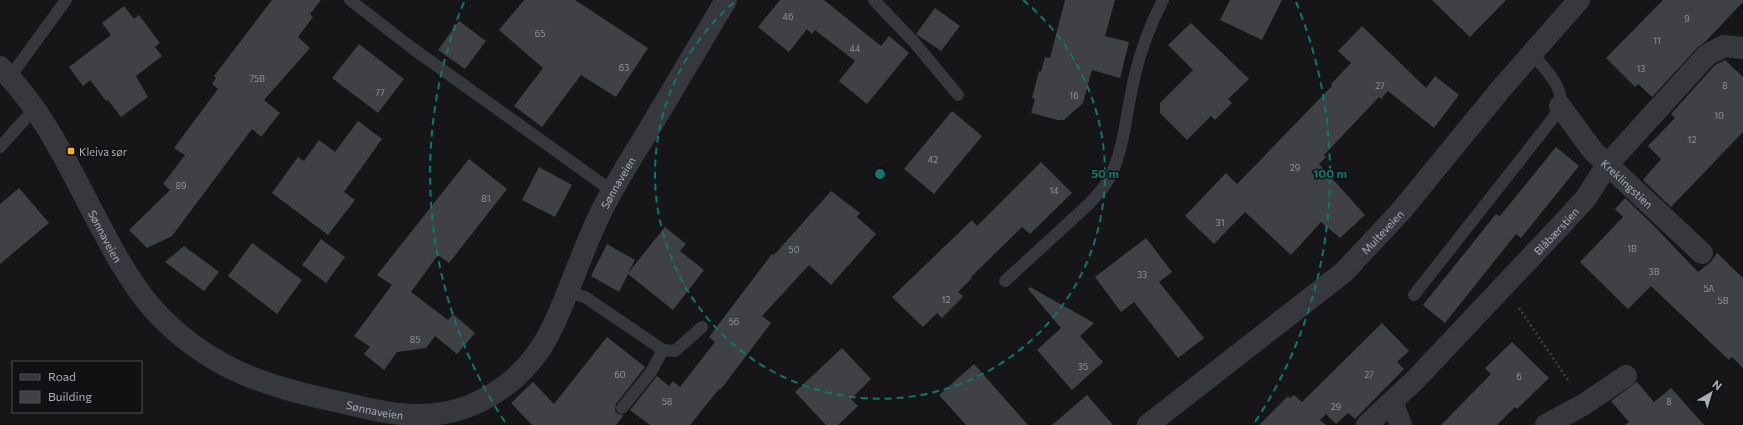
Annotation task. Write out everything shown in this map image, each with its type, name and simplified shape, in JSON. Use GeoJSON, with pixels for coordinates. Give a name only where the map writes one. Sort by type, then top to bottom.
{"type":"FeatureCollection","features":[{"type":"Feature","properties":{"kind":"street","name":"Sønnaveien"},"geometry":{"type":"LineString","coordinates":[[5,72],[36,108],[115,254],[134,285],[170,328],[193,347],[218,362],[272,385],[314,397],[392,413],[418,415],[446,414],[489,398],[525,369],[539,350],[552,329],[595,224],[612,191],[726,0]]}},
{"type":"Feature","properties":{"kind":"street","name":"Multeveien"},"geometry":{"type":"LineString","coordinates":[[1148,425],[1344,272],[1401,211],[1579,0]]}},
{"type":"Feature","properties":{"kind":"street","name":"Blåbærstien"},"geometry":{"type":"LineString","coordinates":[[1367,425],[1416,379],[1586,198],[1598,182],[1607,165],[1707,55],[1724,46],[1743,48]]}},
{"type":"Feature","properties":{"kind":"street","name":"Kreklingstien"},"geometry":{"type":"LineString","coordinates":[[1560,106],[1593,151],[1702,253]]}},
{"type":"Feature","properties":{"kind":"street"},"geometry":{"type":"LineString","coordinates":[[1546,425],[1583,405],[1626,376]]}},
{"type":"Feature","properties":{"kind":"street"},"geometry":{"type":"LineString","coordinates":[[1392,402],[1401,425]]}},
{"type":"Feature","properties":{"kind":"lane"},"geometry":{"type":"LineString","coordinates":[[5,72],[66,0]]}},
{"type":"Feature","properties":{"kind":"lane"},"geometry":{"type":"LineString","coordinates":[[350,0],[412,48],[612,191]]}},
{"type":"Feature","properties":{"kind":"lane"},"geometry":{"type":"LineString","coordinates":[[874,0],[914,42],[958,95]]}},
{"type":"Feature","properties":{"kind":"lane"},"geometry":{"type":"LineString","coordinates":[[1005,281],[1090,203],[1103,189],[1112,174],[1118,157],[1140,56],[1155,15],[1163,0]]}},
{"type":"Feature","properties":{"kind":"lane"},"geometry":{"type":"LineString","coordinates":[[1414,295],[1554,117],[1560,106],[1561,97],[1549,73],[1532,54]]}},
{"type":"Feature","properties":{"kind":"lane"},"geometry":{"type":"LineString","coordinates":[[0,147],[36,108]]}},
{"type":"Feature","properties":{"kind":"lane"},"geometry":{"type":"LineString","coordinates":[[567,292],[585,297],[663,350],[675,351],[702,327]]}},
{"type":"Feature","properties":{"kind":"lane"},"geometry":{"type":"LineString","coordinates":[[622,408],[651,372],[663,350]]}},
{"type":"Feature","properties":{"kind":"path"},"geometry":{"type":"LineString","coordinates":[[1503,286],[1583,405]]}},
{"type":"Feature","properties":{"kind":"building"},"geometry":{"type":"Polygon","coordinates":[[[272,0],[321,0],[310,14],[313,17],[298,37],[310,48],[264,100],[280,113],[261,137],[252,129],[172,236],[147,248],[129,230],[170,190],[163,184],[185,155],[174,148],[218,89],[212,84],[216,78],[214,76],[272,0]]]}},
{"type":"Feature","properties":{"kind":"building"},"geometry":{"type":"Polygon","coordinates":[[[524,0],[575,0],[648,48],[616,97],[581,75],[542,127],[514,106],[543,68],[499,30],[524,0]]]}},
{"type":"Feature","properties":{"kind":"building"},"geometry":{"type":"Polygon","coordinates":[[[780,0],[824,0],[881,46],[889,36],[909,53],[867,104],[839,81],[855,61],[815,30],[812,34],[807,29],[789,52],[758,27],[780,0]]]}},
{"type":"Feature","properties":{"kind":"building"},"geometry":{"type":"Polygon","coordinates":[[[1065,0],[1115,0],[1105,36],[1129,42],[1120,78],[1092,70],[1083,103],[1064,120],[1058,120],[1031,113],[1035,99],[1032,98],[1039,71],[1041,72],[1045,57],[1050,58],[1065,0]]]}},
{"type":"Feature","properties":{"kind":"building"},"geometry":{"type":"Polygon","coordinates":[[[1230,0],[1282,0],[1262,40],[1220,20],[1230,0]]]}},
{"type":"Feature","properties":{"kind":"building"},"geometry":{"type":"Polygon","coordinates":[[[1432,0],[1506,0],[1470,37],[1432,0]]]}},
{"type":"Feature","properties":{"kind":"building"},"geometry":{"type":"Polygon","coordinates":[[[1663,0],[1743,0],[1743,2],[1706,41],[1698,47],[1652,97],[1638,84],[1635,87],[1606,58],[1663,0]]]}},
{"type":"Feature","properties":{"kind":"building"},"geometry":{"type":"Polygon","coordinates":[[[124,6],[134,19],[139,15],[160,43],[155,47],[162,56],[136,76],[148,97],[121,117],[108,100],[106,101],[90,80],[83,86],[69,67],[111,35],[102,23],[124,6]]]}},
{"type":"Feature","properties":{"kind":"building"},"geometry":{"type":"Polygon","coordinates":[[[935,8],[960,26],[941,51],[916,34],[935,8]]]}},
{"type":"Feature","properties":{"kind":"building"},"geometry":{"type":"Polygon","coordinates":[[[459,21],[486,41],[465,69],[438,50],[459,21]]]}},
{"type":"Feature","properties":{"kind":"building"},"geometry":{"type":"Polygon","coordinates":[[[1191,23],[1249,79],[1228,99],[1232,103],[1215,120],[1211,116],[1187,140],[1160,113],[1160,103],[1193,70],[1168,45],[1191,23]]]}},
{"type":"Feature","properties":{"kind":"building"},"geometry":{"type":"Polygon","coordinates":[[[1362,26],[1426,88],[1435,76],[1459,95],[1434,128],[1388,91],[1381,99],[1379,97],[1324,155],[1326,157],[1319,164],[1365,215],[1340,238],[1321,222],[1291,255],[1245,212],[1214,244],[1185,216],[1226,173],[1237,184],[1332,86],[1331,84],[1351,63],[1338,51],[1362,26]]]}},
{"type":"Feature","properties":{"kind":"building"},"geometry":{"type":"Polygon","coordinates":[[[359,44],[404,79],[378,113],[332,78],[359,44]]]}},
{"type":"Feature","properties":{"kind":"building"},"geometry":{"type":"Polygon","coordinates":[[[1725,60],[1743,77],[1743,132],[1671,207],[1643,180],[1661,159],[1648,146],[1675,118],[1671,114],[1715,65],[1725,60]]]}},
{"type":"Feature","properties":{"kind":"building"},"geometry":{"type":"Polygon","coordinates":[[[952,111],[982,136],[934,194],[904,169],[952,111]]]}},
{"type":"Feature","properties":{"kind":"building"},"geometry":{"type":"Polygon","coordinates":[[[358,121],[382,139],[344,192],[355,200],[328,235],[272,193],[298,157],[304,161],[319,140],[335,152],[358,121]]]}},
{"type":"Feature","properties":{"kind":"building"},"geometry":{"type":"Polygon","coordinates":[[[1556,147],[1579,166],[1521,238],[1516,234],[1445,323],[1423,305],[1496,214],[1500,216],[1556,147]]]}},
{"type":"Feature","properties":{"kind":"building"},"geometry":{"type":"Polygon","coordinates":[[[469,159],[507,189],[449,263],[438,255],[411,292],[448,320],[444,325],[453,314],[475,333],[457,354],[435,336],[426,348],[397,352],[384,370],[364,354],[370,347],[354,336],[392,285],[377,275],[469,159]]]}},
{"type":"Feature","properties":{"kind":"building"},"geometry":{"type":"Polygon","coordinates":[[[1041,162],[1072,193],[1030,234],[1022,227],[971,277],[972,278],[958,292],[963,296],[961,299],[942,318],[937,313],[923,327],[892,297],[972,220],[977,226],[1041,162]]]}},
{"type":"Feature","properties":{"kind":"building"},"geometry":{"type":"Polygon","coordinates":[[[539,167],[572,185],[555,217],[522,200],[539,167]]]}},
{"type":"Feature","properties":{"kind":"building"},"geometry":{"type":"Polygon","coordinates":[[[19,188],[49,223],[0,264],[0,204],[19,188]]]}},
{"type":"Feature","properties":{"kind":"building"},"geometry":{"type":"Polygon","coordinates":[[[831,191],[860,213],[857,217],[876,234],[831,285],[809,265],[762,316],[771,323],[721,389],[719,389],[690,425],[650,425],[630,410],[657,376],[669,386],[673,381],[680,387],[715,342],[709,337],[772,254],[774,255],[831,191]]]}},
{"type":"Feature","properties":{"kind":"building"},"geometry":{"type":"Polygon","coordinates":[[[1625,198],[1698,272],[1711,262],[1717,253],[1743,278],[1743,368],[1732,357],[1729,360],[1651,286],[1628,309],[1580,262],[1623,217],[1615,209],[1625,198]]]}},
{"type":"Feature","properties":{"kind":"building"},"geometry":{"type":"Polygon","coordinates":[[[665,227],[686,244],[680,251],[704,270],[673,310],[628,274],[619,292],[591,276],[607,244],[635,260],[628,273],[665,227]]]}},
{"type":"Feature","properties":{"kind":"building"},"geometry":{"type":"Polygon","coordinates":[[[1146,238],[1172,272],[1159,282],[1204,338],[1178,358],[1134,302],[1121,312],[1095,277],[1146,238]]]}},
{"type":"Feature","properties":{"kind":"building"},"geometry":{"type":"Polygon","coordinates":[[[321,239],[345,257],[326,283],[302,265],[321,239]]]}},
{"type":"Feature","properties":{"kind":"building"},"geometry":{"type":"Polygon","coordinates":[[[252,243],[302,280],[277,314],[228,276],[252,243]]]}},
{"type":"Feature","properties":{"kind":"building"},"geometry":{"type":"Polygon","coordinates":[[[184,246],[219,272],[204,291],[165,262],[184,246]]]}},
{"type":"Feature","properties":{"kind":"building"},"geometry":{"type":"Polygon","coordinates":[[[1030,287],[1094,323],[1080,336],[1103,362],[1072,390],[1037,350],[1061,328],[1028,289],[1030,287]]]}},
{"type":"Feature","properties":{"kind":"building"},"geometry":{"type":"Polygon","coordinates":[[[1382,323],[1409,351],[1397,362],[1404,369],[1355,419],[1348,413],[1336,424],[1326,414],[1320,420],[1326,425],[1259,425],[1288,396],[1290,398],[1294,395],[1302,402],[1382,323]]]}},
{"type":"Feature","properties":{"kind":"building"},"geometry":{"type":"Polygon","coordinates":[[[607,337],[645,367],[616,404],[615,411],[618,414],[624,415],[616,425],[532,425],[511,403],[533,382],[554,404],[607,337]]]}},
{"type":"Feature","properties":{"kind":"building"},"geometry":{"type":"Polygon","coordinates":[[[1512,342],[1549,378],[1517,409],[1515,407],[1497,425],[1441,425],[1491,374],[1485,368],[1512,342]]]}},
{"type":"Feature","properties":{"kind":"building"},"geometry":{"type":"Polygon","coordinates":[[[842,348],[871,379],[851,399],[858,406],[838,425],[826,425],[795,392],[842,348]]]}},
{"type":"Feature","properties":{"kind":"building"},"geometry":{"type":"Polygon","coordinates":[[[974,364],[1028,425],[966,425],[939,395],[974,364]]]}},
{"type":"Feature","properties":{"kind":"building"},"geometry":{"type":"Polygon","coordinates":[[[1637,382],[1654,402],[1671,388],[1704,425],[1625,425],[1629,422],[1611,401],[1637,382]]]}},
{"type":"Feature","properties":{"kind":"building"},"geometry":{"type":"Polygon","coordinates":[[[1087,395],[1113,425],[1052,425],[1087,395]]]}},
{"type":"Feature","properties":{"kind":"place","name":"Kleiva sør"},"geometry":{"type":"Point","coordinates":[71,151]}}]}
